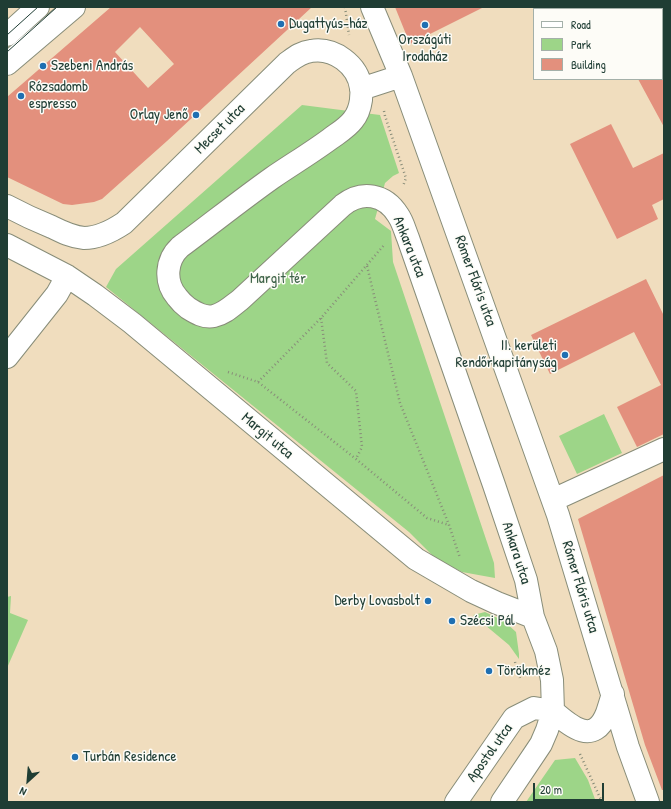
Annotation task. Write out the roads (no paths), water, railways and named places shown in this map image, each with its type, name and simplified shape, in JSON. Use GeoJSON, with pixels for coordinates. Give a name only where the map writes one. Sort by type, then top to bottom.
{"type":"FeatureCollection","features":[{"type":"Feature","properties":{"kind":"street"},"geometry":{"type":"LineString","coordinates":[[7,36],[38,7]]}},
{"type":"Feature","properties":{"kind":"street"},"geometry":{"type":"LineString","coordinates":[[7,64],[74,7]]}},
{"type":"Feature","properties":{"kind":"street","name":"Rómer Flóris utca"},"geometry":{"type":"LineString","coordinates":[[372,7],[401,76],[561,523],[628,747],[648,802]]}},
{"type":"Feature","properties":{"kind":"street","name":"Mecset utca"},"geometry":{"type":"LineString","coordinates":[[7,206],[70,235],[84,238],[98,236],[112,231],[124,223],[287,63],[302,53],[311,50],[329,52],[340,57],[354,69],[362,89]]}},
{"type":"Feature","properties":{"kind":"street"},"geometry":{"type":"LineString","coordinates":[[362,89],[401,76]]}},
{"type":"Feature","properties":{"kind":"street","name":"Ankara utca"},"geometry":{"type":"LineString","coordinates":[[362,89],[358,112],[348,126],[272,179],[180,247],[175,252],[169,264],[168,277],[172,291],[177,298],[194,312],[207,316],[222,314],[240,300],[349,200],[366,196],[378,198],[385,201],[398,215],[403,224],[526,580],[534,617],[546,651],[559,717],[547,730],[542,744],[502,802]]}},
{"type":"Feature","properties":{"kind":"street","name":"Margit utca"},"geometry":{"type":"LineString","coordinates":[[7,245],[67,276],[132,323],[416,559],[471,591],[534,617]]}},
{"type":"Feature","properties":{"kind":"street"},"geometry":{"type":"LineString","coordinates":[[7,357],[57,294],[67,276]]}},
{"type":"Feature","properties":{"kind":"street"},"geometry":{"type":"LineString","coordinates":[[553,500],[664,448]]}},
{"type":"Feature","properties":{"kind":"street"},"geometry":{"type":"LineString","coordinates":[[559,717],[579,730],[586,732],[592,731],[601,724],[607,713],[613,694]]}},
{"type":"Feature","properties":{"kind":"street","name":"Apostol utca"},"geometry":{"type":"LineString","coordinates":[[456,802],[514,718],[534,708],[559,717]]}},
{"type":"Feature","properties":{"kind":"tram line"},"geometry":{"type":"LineString","coordinates":[[7,35],[38,7]]}},
{"type":"Feature","properties":{"kind":"tram line"},"geometry":{"type":"LineString","coordinates":[[7,52],[57,7]]}},
{"type":"Feature","properties":{"kind":"place","name":"Dugattyús-ház"},"geometry":{"type":"Point","coordinates":[281,24]}},
{"type":"Feature","properties":{"kind":"place","name":"Országúti Irodaház"},"geometry":{"type":"Point","coordinates":[425,25]}},
{"type":"Feature","properties":{"kind":"place","name":"Szebeni András"},"geometry":{"type":"Point","coordinates":[43,66]}},
{"type":"Feature","properties":{"kind":"place","name":"Rózsadomb espresso"},"geometry":{"type":"Point","coordinates":[21,96]}},
{"type":"Feature","properties":{"kind":"place","name":"Orlay Jenő"},"geometry":{"type":"Point","coordinates":[196,115]}},
{"type":"Feature","properties":{"kind":"place","name":"II. kerületi Rendőrkapitányság"},"geometry":{"type":"Point","coordinates":[565,355]}},
{"type":"Feature","properties":{"kind":"place","name":"Derby Lovasbolt"},"geometry":{"type":"Point","coordinates":[428,601]}},
{"type":"Feature","properties":{"kind":"place","name":"Szécsi Pál"},"geometry":{"type":"Point","coordinates":[452,621]}},
{"type":"Feature","properties":{"kind":"place","name":"Törökméz"},"geometry":{"type":"Point","coordinates":[489,671]}},
{"type":"Feature","properties":{"kind":"place","name":"Turbán Residence"},"geometry":{"type":"Point","coordinates":[75,757]}},
{"type":"Feature","properties":{"kind":"park label","name":"Margit tér"},"geometry":{"type":"Point","coordinates":[278,279]}}]}
